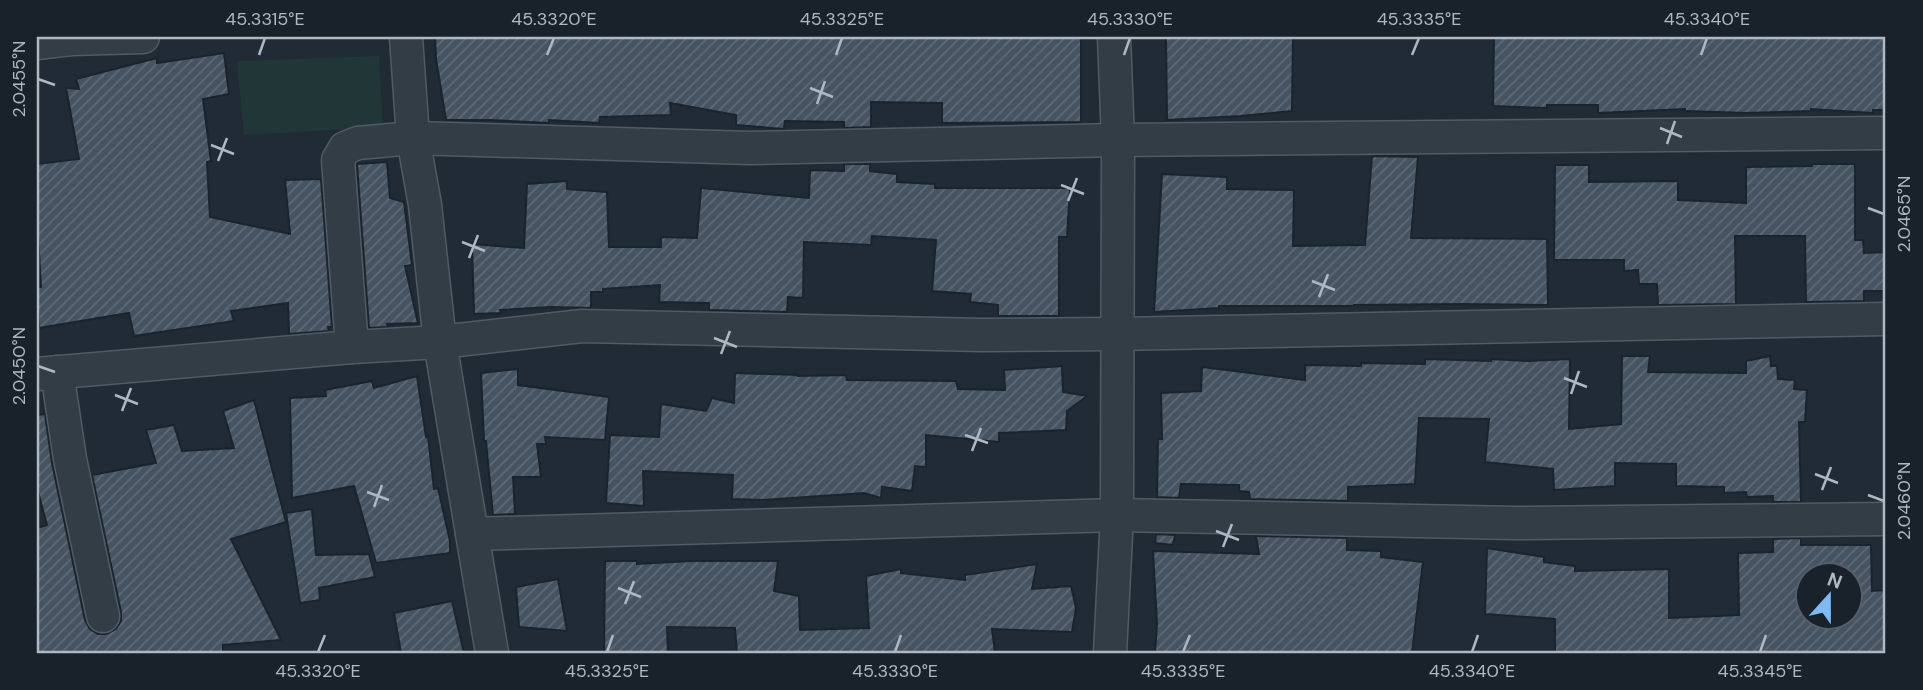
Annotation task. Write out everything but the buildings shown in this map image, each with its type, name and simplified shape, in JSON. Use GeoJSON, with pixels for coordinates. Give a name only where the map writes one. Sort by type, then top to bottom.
{"type":"FeatureCollection","features":[{"type":"Feature","properties":{"kind":"street"},"geometry":{"type":"LineString","coordinates":[[37,43],[143,37]]}},
{"type":"Feature","properties":{"kind":"street"},"geometry":{"type":"LineString","coordinates":[[406,37],[414,138],[425,205],[440,342],[492,653]]}},
{"type":"Feature","properties":{"kind":"street"},"geometry":{"type":"LineString","coordinates":[[1110,653],[1117,516],[1118,140],[1114,37]]}},
{"type":"Feature","properties":{"kind":"street"},"geometry":{"type":"LineString","coordinates":[[352,347],[338,160],[345,148],[358,143],[414,138],[750,148],[1118,140],[1886,133]]}},
{"type":"Feature","properties":{"kind":"street"},"geometry":{"type":"LineString","coordinates":[[103,616],[71,459],[47,373],[440,342],[582,326],[982,335],[1886,318]]}},
{"type":"Feature","properties":{"kind":"street"},"geometry":{"type":"LineString","coordinates":[[472,534],[1117,516],[1515,523],[1886,519]]}},
{"type":"Feature","properties":{"kind":"green space"},"geometry":{"type":"Polygon","coordinates":[[[379,56],[383,127],[244,135],[237,61],[379,56]]]}}]}
